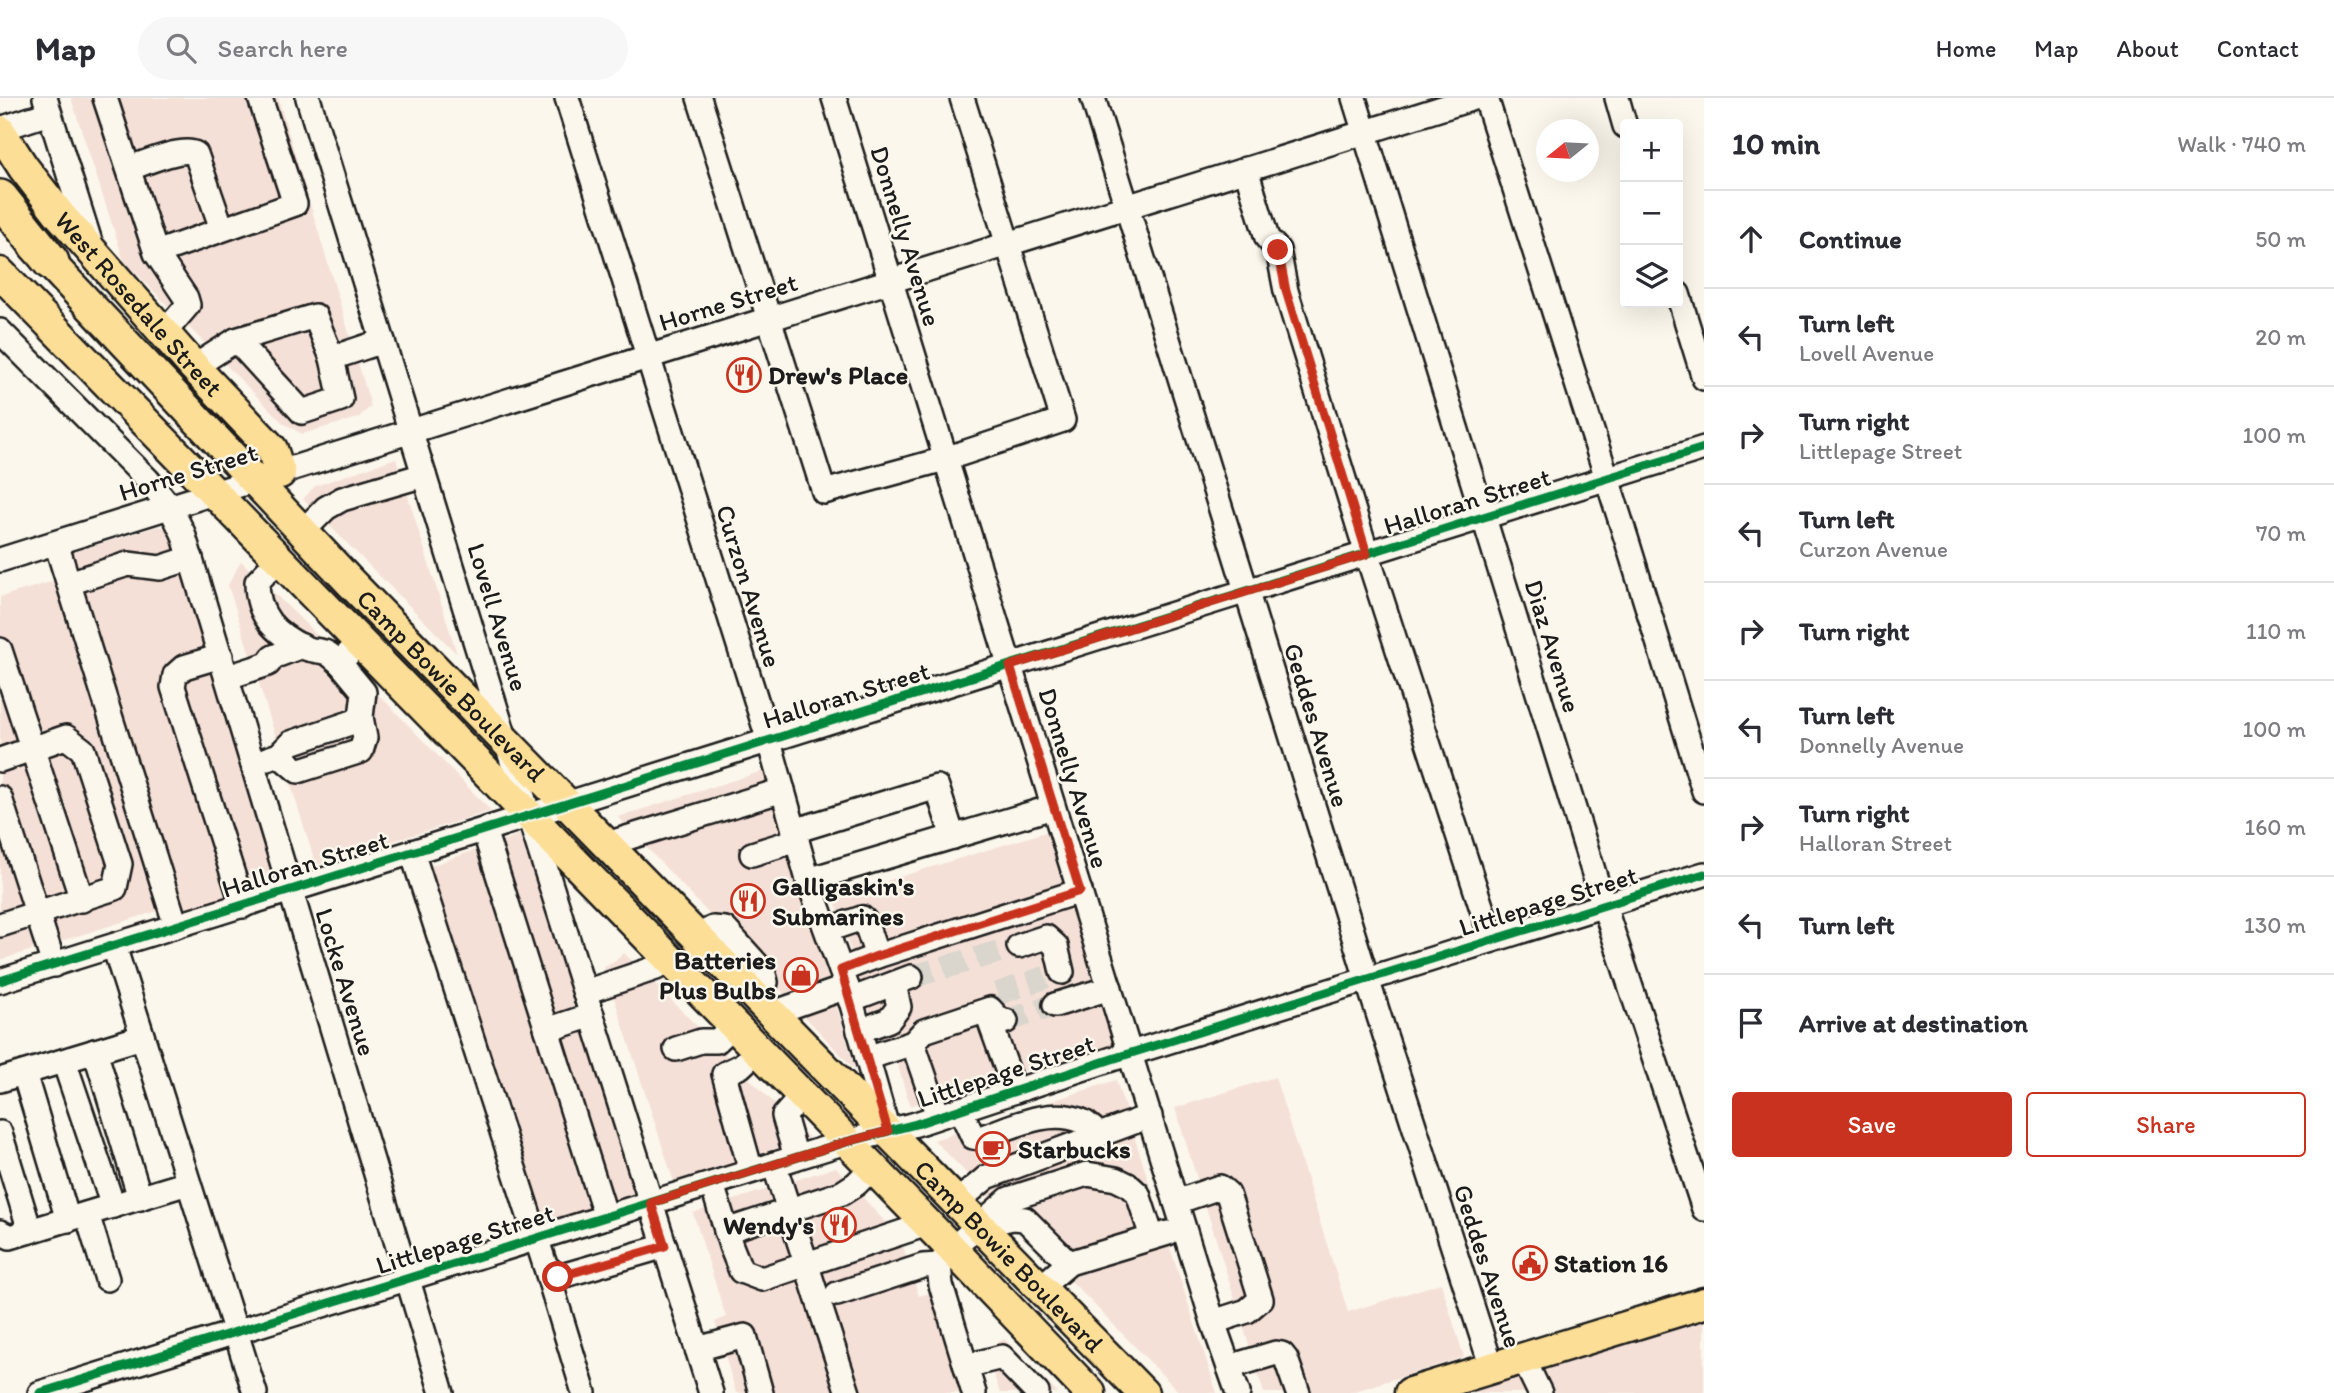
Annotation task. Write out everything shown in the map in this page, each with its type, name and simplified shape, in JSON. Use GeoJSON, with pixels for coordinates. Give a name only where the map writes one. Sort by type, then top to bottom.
{"type":"FeatureCollection","features":[{"type":"Feature","properties":{"kind":"highway"},"geometry":{"type":"LineString","coordinates":[[0,198],[51,262]]}},
{"type":"Feature","properties":{"kind":"main road","name":"West Rosedale Street"},"geometry":{"type":"LineString","coordinates":[[0,130],[23,167],[60,215],[194,367],[272,449],[268,477]]}},
{"type":"Feature","properties":{"kind":"main road","name":"Camp Bowie Boulevard"},"geometry":{"type":"LineString","coordinates":[[0,214],[268,477],[303,531],[349,581],[1143,1393]]}},
{"type":"Feature","properties":{"kind":"main road","name":"Camp Bowie Boulevard"},"geometry":{"type":"LineString","coordinates":[[0,273],[279,559],[350,652],[529,816],[927,1224],[946,1257],[1075,1388]]}},
{"type":"Feature","properties":{"kind":"main road"},"geometry":{"type":"LineString","coordinates":[[1410,1393],[1704,1303]]}},
{"type":"Feature","properties":{"kind":"street"},"geometry":{"type":"LineString","coordinates":[[105,98],[156,253],[188,305],[164,333]]}},
{"type":"Feature","properties":{"kind":"street"},"geometry":{"type":"LineString","coordinates":[[156,253],[295,204],[260,98]]}},
{"type":"Feature","properties":{"kind":"street","name":"Lovell Avenue"},"geometry":{"type":"LineString","coordinates":[[308,98],[529,816],[711,1393]]}},
{"type":"Feature","properties":{"kind":"street","name":"Curzon Avenue"},"geometry":{"type":"LineString","coordinates":[[567,98],[769,741],[808,880],[846,986],[888,1131]]}},
{"type":"Feature","properties":{"kind":"street"},"geometry":{"type":"LineString","coordinates":[[699,98],[824,492],[946,459],[1063,420],[962,98]]}},
{"type":"Feature","properties":{"kind":"street","name":"Donnelly Avenue"},"geometry":{"type":"LineString","coordinates":[[834,98],[1213,1322],[1238,1393]]}},
{"type":"Feature","properties":{"kind":"street","name":"Geddes Avenue"},"geometry":{"type":"LineString","coordinates":[[1093,98],[1367,979],[1492,1368]]}},
{"type":"Feature","properties":{"kind":"street","name":"Diaz Avenue"},"geometry":{"type":"LineString","coordinates":[[1354,98],[1604,906],[1704,1209]]}},
{"type":"Feature","properties":{"kind":"street"},"geometry":{"type":"LineString","coordinates":[[1486,98],[1704,791]]}},
{"type":"Feature","properties":{"kind":"street"},"geometry":{"type":"LineString","coordinates":[[1616,98],[1623,119]]}},
{"type":"Feature","properties":{"kind":"street","name":"Horne Street"},"geometry":{"type":"LineString","coordinates":[[0,560],[1364,132],[1417,106],[1462,100]]}},
{"type":"Feature","properties":{"kind":"street"},"geometry":{"type":"LineString","coordinates":[[0,130],[47,106],[93,252]]}},
{"type":"Feature","properties":{"kind":"street"},"geometry":{"type":"LineString","coordinates":[[130,168],[180,152],[191,151],[196,154],[222,229]]}},
{"type":"Feature","properties":{"kind":"street"},"geometry":{"type":"LineString","coordinates":[[1246,169],[1267,238],[1278,250],[1286,291],[1367,554],[1492,940]]}},
{"type":"Feature","properties":{"kind":"street"},"geometry":{"type":"LineString","coordinates":[[1682,308],[1704,378]]}},
{"type":"Feature","properties":{"kind":"street"},"geometry":{"type":"LineString","coordinates":[[194,367],[236,340],[315,316],[332,358],[341,399],[302,412],[236,340]]}},
{"type":"Feature","properties":{"kind":"street","name":"Locke Avenue"},"geometry":{"type":"LineString","coordinates":[[0,331],[147,479],[170,507],[183,533],[442,1393]]}},
{"type":"Feature","properties":{"kind":"street"},"geometry":{"type":"LineString","coordinates":[[332,358],[383,341]]}},
{"type":"Feature","properties":{"kind":"street","name":"Halloran Street"},"geometry":{"type":"LineString","coordinates":[[0,982],[1704,448]]}},
{"type":"Feature","properties":{"kind":"street"},"geometry":{"type":"LineString","coordinates":[[303,531],[326,509],[342,499],[424,475]]}},
{"type":"Feature","properties":{"kind":"street"},"geometry":{"type":"LineString","coordinates":[[57,543],[176,926]]}},
{"type":"Feature","properties":{"kind":"street"},"geometry":{"type":"LineString","coordinates":[[69,583],[128,564],[160,568],[191,558]]}},
{"type":"Feature","properties":{"kind":"street"},"geometry":{"type":"LineString","coordinates":[[254,763],[279,755],[290,743],[361,717],[364,692],[350,652],[309,650],[283,636],[264,615],[257,601],[257,582],[279,559]]}},
{"type":"Feature","properties":{"kind":"street"},"geometry":{"type":"LineString","coordinates":[[243,906],[173,687],[175,675],[184,667],[268,664],[274,657],[302,646]]}},
{"type":"Feature","properties":{"kind":"street"},"geometry":{"type":"LineString","coordinates":[[0,650],[82,900]]}},
{"type":"Feature","properties":{"kind":"street"},"geometry":{"type":"LineString","coordinates":[[0,760],[66,737],[83,750],[120,864],[115,888],[0,925]]}},
{"type":"Feature","properties":{"kind":"street"},"geometry":{"type":"LineString","coordinates":[[752,854],[937,787],[953,837]]}},
{"type":"Feature","properties":{"kind":"street"},"geometry":{"type":"LineString","coordinates":[[607,844],[783,790]]}},
{"type":"Feature","properties":{"kind":"street"},"geometry":{"type":"LineString","coordinates":[[0,799],[54,965]]}},
{"type":"Feature","properties":{"kind":"street"},"geometry":{"type":"LineString","coordinates":[[808,880],[1054,807]]}},
{"type":"Feature","properties":{"kind":"street"},"geometry":{"type":"LineString","coordinates":[[484,830],[606,1217]]}},
{"type":"Feature","properties":{"kind":"street"},"geometry":{"type":"LineString","coordinates":[[412,852],[584,1393]]}},
{"type":"Feature","properties":{"kind":"street","name":"Littlepage Street"},"geometry":{"type":"LineString","coordinates":[[40,1393],[751,1171],[949,1113],[1130,1053],[1704,874]]}},
{"type":"Feature","properties":{"kind":"street"},"geometry":{"type":"LineString","coordinates":[[846,986],[877,956],[1080,891]]}},
{"type":"Feature","properties":{"kind":"street"},"geometry":{"type":"LineString","coordinates":[[827,930],[862,918],[877,956]]}},
{"type":"Feature","properties":{"kind":"street"},"geometry":{"type":"LineString","coordinates":[[1019,946],[1046,937],[1056,946],[1054,974],[1063,1003],[1110,988]]}},
{"type":"Feature","properties":{"kind":"street"},"geometry":{"type":"LineString","coordinates":[[114,946],[255,1393]]}},
{"type":"Feature","properties":{"kind":"street"},"geometry":{"type":"LineString","coordinates":[[585,992],[656,968],[667,957]]}},
{"type":"Feature","properties":{"kind":"street"},"geometry":{"type":"LineString","coordinates":[[763,1004],[846,986],[902,981],[899,1007],[888,1020],[859,1031]]}},
{"type":"Feature","properties":{"kind":"street"},"geometry":{"type":"LineString","coordinates":[[867,1058],[913,1043],[924,1031],[995,1009],[1016,1091]]}},
{"type":"Feature","properties":{"kind":"street"},"geometry":{"type":"LineString","coordinates":[[547,1030],[592,1016]]}},
{"type":"Feature","properties":{"kind":"street"},"geometry":{"type":"LineString","coordinates":[[676,1049],[701,1041],[717,1041],[734,1026]]}},
{"type":"Feature","properties":{"kind":"street"},"geometry":{"type":"LineString","coordinates":[[0,1080],[142,1037]]}},
{"type":"Feature","properties":{"kind":"street"},"geometry":{"type":"LineString","coordinates":[[913,1043],[949,1113],[973,1137],[981,1138],[1048,1115],[1070,1117],[1085,1122],[1099,1135]]}},
{"type":"Feature","properties":{"kind":"street"},"geometry":{"type":"LineString","coordinates":[[751,1171],[724,1074],[741,1066],[758,1050]]}},
{"type":"Feature","properties":{"kind":"street"},"geometry":{"type":"LineString","coordinates":[[95,1051],[140,1198]]}},
{"type":"Feature","properties":{"kind":"street"},"geometry":{"type":"LineString","coordinates":[[64,1060],[113,1206]]}},
{"type":"Feature","properties":{"kind":"street"},"geometry":{"type":"LineString","coordinates":[[24,1073],[78,1217],[107,1279]]}},
{"type":"Feature","properties":{"kind":"street"},"geometry":{"type":"LineString","coordinates":[[802,1096],[785,1116],[789,1212],[848,1393]]}},
{"type":"Feature","properties":{"kind":"street"},"geometry":{"type":"LineString","coordinates":[[957,1202],[987,1177],[1150,1116]]}},
{"type":"Feature","properties":{"kind":"street"},"geometry":{"type":"LineString","coordinates":[[0,1133],[30,1231]]}},
{"type":"Feature","properties":{"kind":"street"},"geometry":{"type":"LineString","coordinates":[[726,1231],[842,1193],[873,1168]]}},
{"type":"Feature","properties":{"kind":"street"},"geometry":{"type":"LineString","coordinates":[[837,1294],[946,1257],[1015,1196],[1079,1175],[1112,1177],[1128,1185],[1138,1194],[1153,1237]]}},
{"type":"Feature","properties":{"kind":"street"},"geometry":{"type":"LineString","coordinates":[[0,1232],[10,1237],[188,1183]]}},
{"type":"Feature","properties":{"kind":"street"},"geometry":{"type":"LineString","coordinates":[[712,1184],[741,1270],[762,1279],[927,1224]]}},
{"type":"Feature","properties":{"kind":"street"},"geometry":{"type":"LineString","coordinates":[[1176,1202],[1220,1187],[1228,1194],[1250,1260],[1261,1299],[1247,1311],[1213,1322]]}},
{"type":"Feature","properties":{"kind":"street"},"geometry":{"type":"LineString","coordinates":[[980,1225],[1013,1218],[1025,1220],[1069,1263]]}},
{"type":"Feature","properties":{"kind":"street"},"geometry":{"type":"LineString","coordinates":[[1041,1287],[1069,1263],[1184,1228]]}},
{"type":"Feature","properties":{"kind":"street"},"geometry":{"type":"LineString","coordinates":[[545,1265],[558,1277],[665,1246]]}},
{"type":"Feature","properties":{"kind":"street"},"geometry":{"type":"LineString","coordinates":[[946,1257],[941,1285],[974,1393]]}},
{"type":"Feature","properties":{"kind":"street"},"geometry":{"type":"LineString","coordinates":[[697,1349],[745,1336],[761,1393]]}},
{"type":"Feature","properties":{"kind":"street"},"geometry":{"type":"LineString","coordinates":[[1229,1367],[1276,1353],[1282,1354],[1298,1393]]}},
{"type":"Feature","properties":{"kind":"street"},"geometry":{"type":"LineString","coordinates":[[965,1366],[1002,1357],[1037,1393]]}},
{"type":"Feature","properties":{"kind":"street"},"geometry":{"type":"LineString","coordinates":[[1523,1358],[1539,1393]]}},
{"type":"Feature","properties":{"kind":"shaded area"},"geometry":{"type":"Polygon","coordinates":[[[71,98],[278,98],[371,406],[358,418],[302,434],[283,423],[124,261],[71,98]]]}},
{"type":"Feature","properties":{"kind":"shaded area"},"geometry":{"type":"Polygon","coordinates":[[[396,458],[457,654],[303,499],[315,486],[396,458]]]}},
{"type":"Feature","properties":{"kind":"shaded area"},"geometry":{"type":"Polygon","coordinates":[[[159,526],[169,529],[277,878],[275,887],[167,919],[164,909],[0,960],[0,597],[57,580],[51,559],[159,526]]]}},
{"type":"Feature","properties":{"kind":"shaded area"},"geometry":{"type":"Polygon","coordinates":[[[241,561],[390,706],[491,811],[316,865],[228,585],[241,561]]]}},
{"type":"Feature","properties":{"kind":"shaded area"},"geometry":{"type":"Polygon","coordinates":[[[766,770],[856,1071],[618,817],[766,770]]]}},
{"type":"Feature","properties":{"kind":"shaded area"},"geometry":{"type":"Polygon","coordinates":[[[1049,831],[1113,1044],[910,1106],[897,1063],[886,1066],[834,897],[1049,831]]]}},
{"type":"Feature","properties":{"kind":"shaded area"},"geometry":{"type":"Polygon","coordinates":[[[521,834],[526,838],[637,1191],[635,1198],[529,1234],[413,872],[521,834]]]}},
{"type":"Feature","properties":{"kind":"shaded area"},"geometry":{"type":"Polygon","coordinates":[[[624,953],[809,1138],[674,1182],[604,967],[624,953]]]}},
{"type":"Feature","properties":{"kind":"shaded area"},"geometry":{"type":"Polygon","coordinates":[[[1275,1077],[1348,1312],[1441,1283],[1464,1357],[1349,1393],[1264,1393],[1175,1108],[1275,1077]]]}},
{"type":"Feature","properties":{"kind":"shaded area"},"geometry":{"type":"Polygon","coordinates":[[[1116,1080],[1217,1393],[1180,1393],[934,1140],[1116,1080]]]}},
{"type":"Feature","properties":{"kind":"shaded area"},"geometry":{"type":"Polygon","coordinates":[[[836,1167],[901,1240],[919,1296],[930,1293],[961,1393],[736,1393],[715,1322],[726,1317],[693,1213],[836,1167]]]}},
{"type":"Feature","properties":{"kind":"shaded area"},"geometry":{"type":"Polygon","coordinates":[[[1704,1317],[1704,1393],[1470,1393],[1469,1390],[1704,1317]]]}},
{"type":"Feature","properties":{"kind":"shaded area"},"geometry":{"type":"Polygon","coordinates":[[[1004,1339],[1057,1393],[1000,1393],[985,1349],[1004,1339]]]}},
{"type":"Feature","properties":{"kind":"tunnel"},"geometry":{"type":"LineString","coordinates":[[911,977],[1019,946]]}},
{"type":"Feature","properties":{"kind":"tunnel"},"geometry":{"type":"LineString","coordinates":[[997,994],[1046,977]]}},
{"type":"Feature","properties":{"kind":"tunnel"},"geometry":{"type":"LineString","coordinates":[[1006,1021],[1055,1005]]}},
{"type":"Feature","properties":{"kind":"cycle path"},"geometry":{"type":"LineString","coordinates":[[0,981],[1704,448]]}},
{"type":"Feature","properties":{"kind":"cycle path"},"geometry":{"type":"LineString","coordinates":[[40,1393],[846,1142],[916,1124],[1112,1059],[1704,874]]}},
{"type":"Feature","properties":{"kind":"place","name":"Drew's Place"},"geometry":{"type":"Point","coordinates":[744,375]}},
{"type":"Feature","properties":{"kind":"place","name":"Galligaskin's Submarines"},"geometry":{"type":"Point","coordinates":[748,901]}},
{"type":"Feature","properties":{"kind":"place","name":"Batteries Plus Bulbs"},"geometry":{"type":"Point","coordinates":[801,975]}},
{"type":"Feature","properties":{"kind":"place","name":"Starbucks"},"geometry":{"type":"Point","coordinates":[993,1149]}},
{"type":"Feature","properties":{"kind":"place","name":"Wendy's"},"geometry":{"type":"Point","coordinates":[839,1225]}},
{"type":"Feature","properties":{"kind":"place","name":"Station 16"},"geometry":{"type":"Point","coordinates":[1530,1263]}},
{"type":"Feature","properties":{"kind":"route"},"geometry":{"type":"LineString","coordinates":[[558,1277],[665,1246],[651,1203],[888,1131],[841,970],[1080,891],[1010,666],[1367,554],[1286,291],[1278,250]]}}]}
